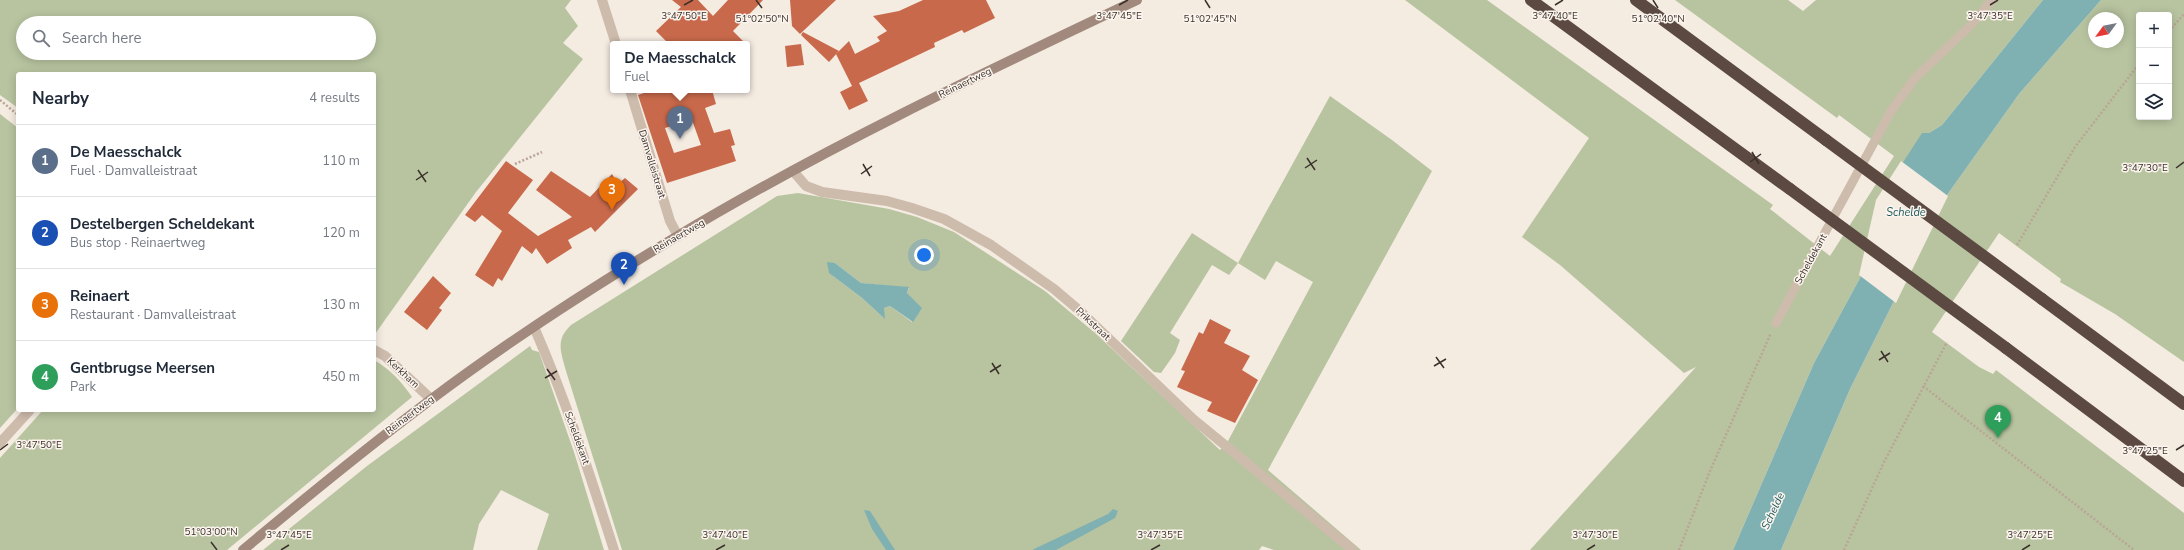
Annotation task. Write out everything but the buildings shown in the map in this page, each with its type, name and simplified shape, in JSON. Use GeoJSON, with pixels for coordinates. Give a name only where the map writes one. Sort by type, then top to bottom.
{"type":"FeatureCollection","features":[{"type":"Feature","properties":{"kind":"highway"},"geometry":{"type":"LineString","coordinates":[[1531,0],[2006,348],[2184,481]]}},
{"type":"Feature","properties":{"kind":"highway"},"geometry":{"type":"LineString","coordinates":[[1636,0],[2184,404]]}},
{"type":"Feature","properties":{"kind":"main road","name":"Reinaertweg"},"geometry":{"type":"LineString","coordinates":[[243,550],[343,467],[431,399],[534,328],[678,236],[793,171],[954,88],[1137,0]]}},
{"type":"Feature","properties":{"kind":"street"},"geometry":{"type":"LineString","coordinates":[[602,0],[615,41]]}},
{"type":"Feature","properties":{"kind":"street","name":"Damvalleistraat"},"geometry":{"type":"LineString","coordinates":[[631,93],[670,220],[678,236]]}},
{"type":"Feature","properties":{"kind":"street","name":"Prikstraat"},"geometry":{"type":"LineString","coordinates":[[793,171],[806,186],[822,192],[887,201],[912,208],[944,219],[991,245],[1054,289],[1080,311],[1194,419],[1354,550]]}},
{"type":"Feature","properties":{"kind":"street","name":"Scheldekant"},"geometry":{"type":"LineString","coordinates":[[534,328],[550,365],[587,464],[614,550]]}},
{"type":"Feature","properties":{"kind":"street","name":"Kerkham"},"geometry":{"type":"LineString","coordinates":[[376,351],[385,356],[431,399]]}},
{"type":"Feature","properties":{"kind":"street"},"geometry":{"type":"LineString","coordinates":[[0,443],[28,412]]}},
{"type":"Feature","properties":{"kind":"lane","name":"Scheldekant"},"geometry":{"type":"LineString","coordinates":[[1776,323],[1891,111],[1915,78],[1970,26],[1992,0]]}},
{"type":"Feature","properties":{"kind":"path"},"geometry":{"type":"LineString","coordinates":[[2172,28],[2184,14]]}},
{"type":"Feature","properties":{"kind":"path"},"geometry":{"type":"LineString","coordinates":[[2017,245],[2075,147],[2136,68]]}},
{"type":"Feature","properties":{"kind":"path"},"geometry":{"type":"LineString","coordinates":[[0,100],[16,113]]}},
{"type":"Feature","properties":{"kind":"path"},"geometry":{"type":"LineString","coordinates":[[516,164],[542,152]]}},
{"type":"Feature","properties":{"kind":"path"},"geometry":{"type":"LineString","coordinates":[[1680,550],[1710,471],[1776,323]]}},
{"type":"Feature","properties":{"kind":"path"},"geometry":{"type":"LineString","coordinates":[[1844,550],[1883,464],[1947,342]]}},
{"type":"Feature","properties":{"kind":"path"},"geometry":{"type":"LineString","coordinates":[[1923,386],[2134,550]]}},
{"type":"Feature","properties":{"kind":"green space"},"geometry":{"type":"Polygon","coordinates":[[[0,0],[571,0],[565,8],[578,26],[563,43],[583,59],[476,192],[376,333],[376,72],[16,72],[16,107],[0,95],[0,0]]]}},
{"type":"Feature","properties":{"kind":"green space"},"geometry":{"type":"Polygon","coordinates":[[[1405,0],[1487,0],[1773,205],[1770,209],[1830,256],[1894,156],[1839,115],[1837,118],[1675,0],[1788,0],[1803,11],[1816,0],[2043,0],[1942,125],[1929,133],[1878,201],[1860,278],[1814,363],[1733,550],[1530,550],[1696,367],[1684,373],[1560,265],[1522,237],[1589,138],[1405,0]]]}},
{"type":"Feature","properties":{"kind":"green space"},"geometry":{"type":"Polygon","coordinates":[[[2101,0],[2184,0],[2184,362],[2115,314],[2060,282],[2061,279],[1999,233],[1932,332],[1979,367],[1993,374],[1996,370],[2184,513],[2184,550],[1781,550],[1850,389],[1947,195],[2019,94],[2088,15],[2088,48],[2124,48],[2124,12],[2091,12],[2101,0]]]}},
{"type":"Feature","properties":{"kind":"green space"},"geometry":{"type":"Polygon","coordinates":[[[1330,96],[1392,140],[1432,171],[1268,470],[1361,550],[1274,550],[1262,546],[1259,550],[622,550],[561,352],[561,341],[571,325],[777,196],[798,193],[889,209],[917,217],[954,232],[1045,291],[1095,333],[1220,450],[1228,441],[1313,282],[1276,261],[1265,280],[1238,263],[1330,96]],[[835,263],[833,276],[862,298],[884,318],[884,308],[890,306],[912,322],[911,299],[907,293],[909,288],[861,283],[835,263]]]}},
{"type":"Feature","properties":{"kind":"green space"},"geometry":{"type":"Polygon","coordinates":[[[0,114],[16,126],[16,410],[0,428],[0,114]]]}},
{"type":"Feature","properties":{"kind":"green space"},"geometry":{"type":"Polygon","coordinates":[[[1192,233],[1238,263],[1229,275],[1212,265],[1170,333],[1180,340],[1175,353],[1161,373],[1154,372],[1121,341],[1192,233]]]}},
{"type":"Feature","properties":{"kind":"green space"},"geometry":{"type":"Polygon","coordinates":[[[530,346],[532,350],[539,352],[574,452],[604,550],[537,550],[549,514],[501,490],[479,524],[473,550],[263,550],[367,466],[530,346]]]}},
{"type":"Feature","properties":{"kind":"green space"},"geometry":{"type":"Polygon","coordinates":[[[376,361],[395,376],[412,397],[227,550],[0,550],[0,458],[41,412],[376,412],[376,361]]]}},
{"type":"Feature","properties":{"kind":"water","name":"Schelde"},"geometry":{"type":"Polygon","coordinates":[[[2043,0],[2101,0],[2091,12],[2088,12],[2088,15],[2019,94],[1947,195],[1850,389],[1781,550],[1733,550],[1814,363],[1860,278],[1878,201],[1922,133],[1929,133],[1942,125],[2043,0]]]}},
{"type":"Feature","properties":{"kind":"water"},"geometry":{"type":"Polygon","coordinates":[[[827,262],[835,263],[861,283],[909,287],[907,293],[922,308],[913,322],[890,306],[884,308],[885,319],[862,298],[829,273],[827,262]]]}},
{"type":"Feature","properties":{"kind":"water"},"geometry":{"type":"Polygon","coordinates":[[[1113,509],[1118,511],[1115,518],[1056,550],[1032,550],[1108,514],[1113,509]]]}},
{"type":"Feature","properties":{"kind":"water"},"geometry":{"type":"Polygon","coordinates":[[[864,510],[870,511],[895,550],[886,550],[872,529],[864,510]]]}},
{"type":"Feature","properties":{"kind":"pier"},"geometry":{"type":"Polygon","coordinates":[[[1901,161],[1948,196],[1896,303],[1859,275],[1876,200],[1901,161]]]}},
{"type":"Feature","properties":{"kind":"place","name":"De Maesschalck"},"geometry":{"type":"Point","coordinates":[680,139]}},
{"type":"Feature","properties":{"kind":"place","name":"Reinaert"},"geometry":{"type":"Point","coordinates":[612,210]}},
{"type":"Feature","properties":{"kind":"place","name":"Destelbergen Scheldekant"},"geometry":{"type":"Point","coordinates":[624,285]}},
{"type":"Feature","properties":{"kind":"place","name":"Gentbrugse Meersen"},"geometry":{"type":"Point","coordinates":[1998,438]}}]}
